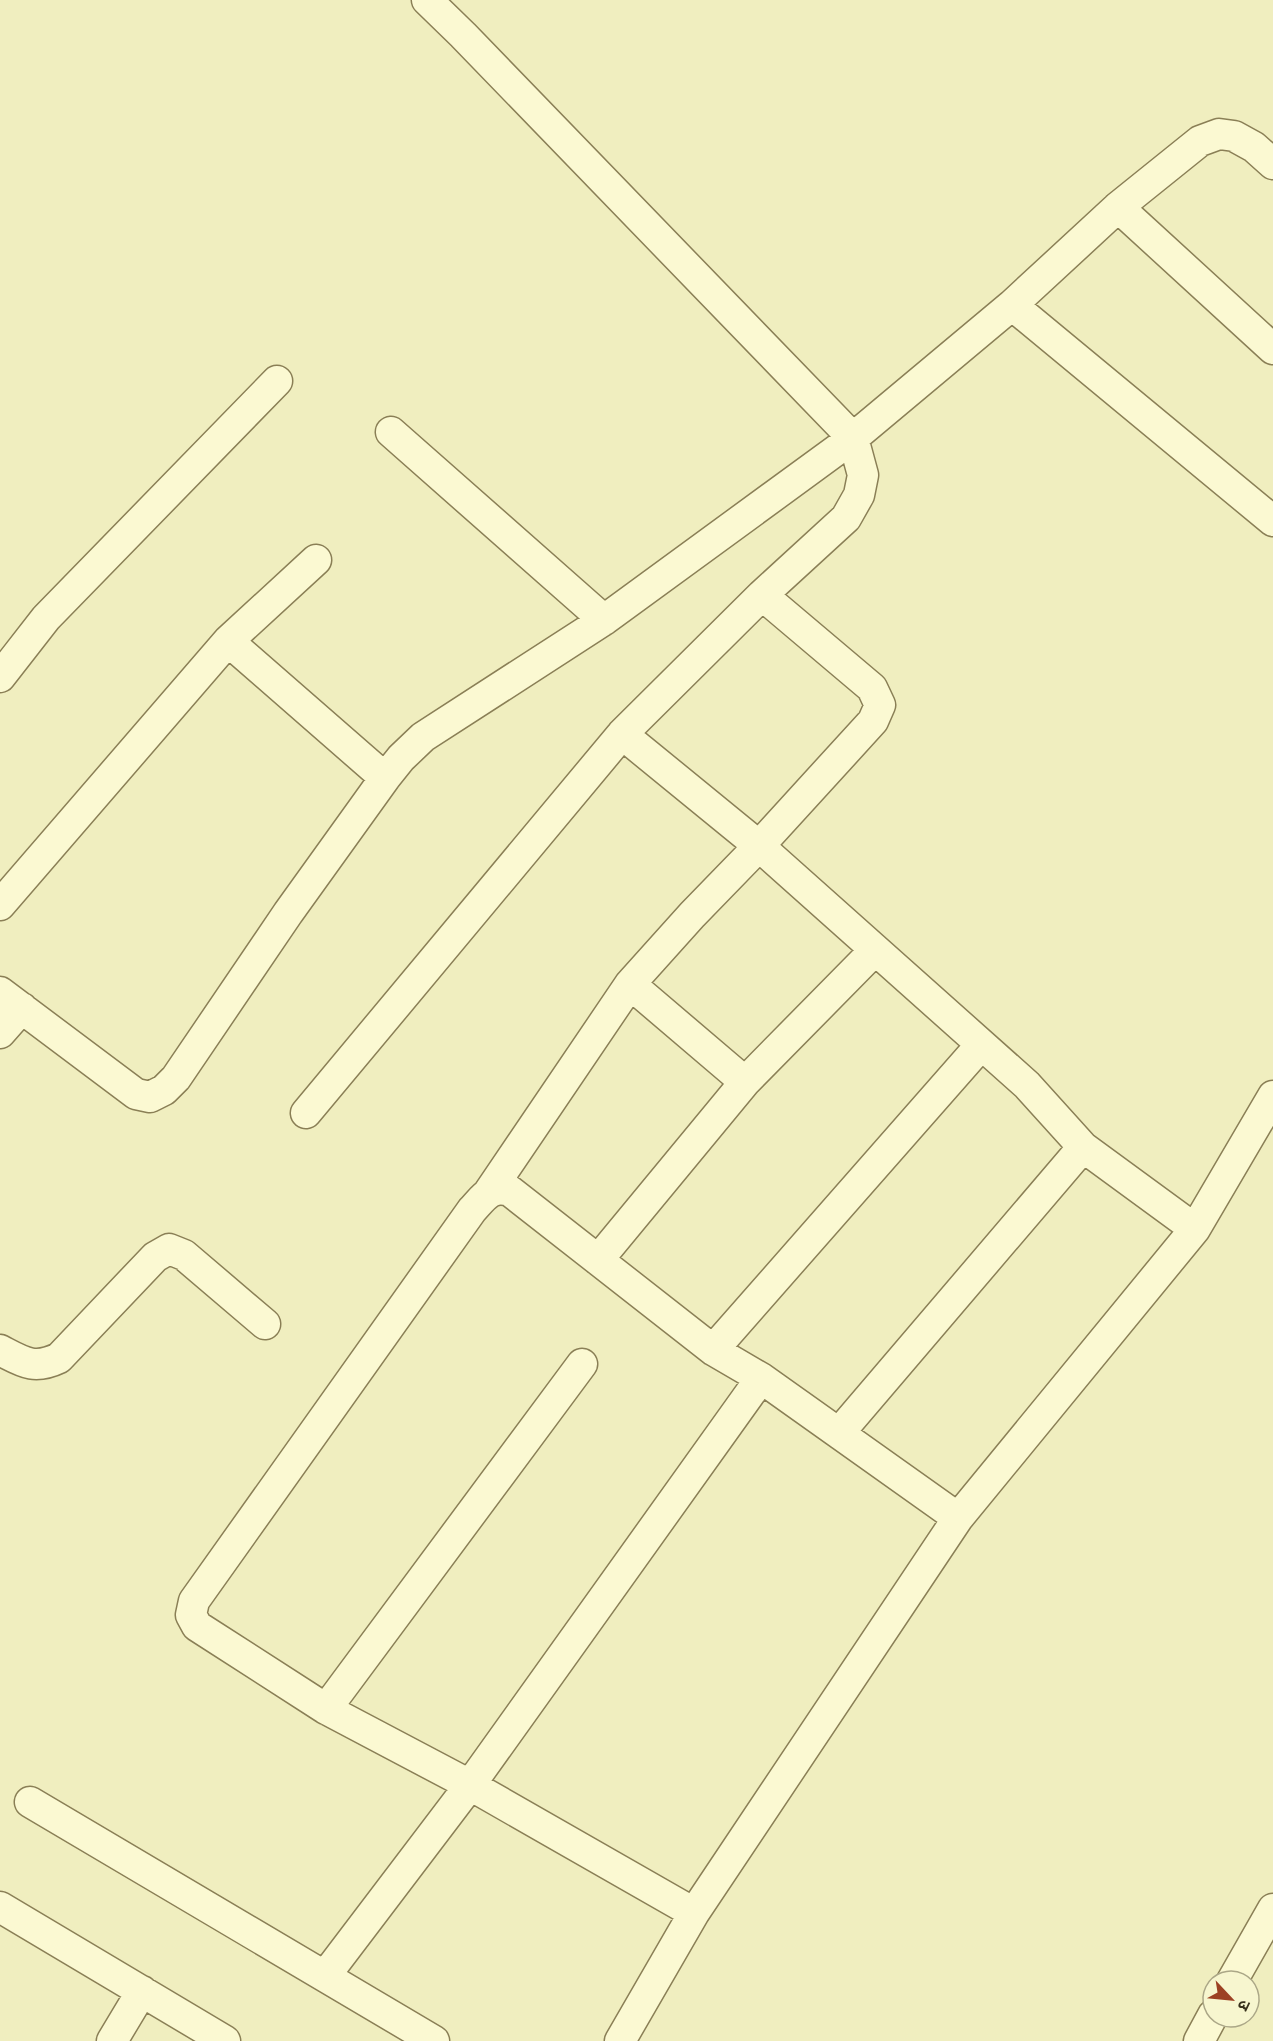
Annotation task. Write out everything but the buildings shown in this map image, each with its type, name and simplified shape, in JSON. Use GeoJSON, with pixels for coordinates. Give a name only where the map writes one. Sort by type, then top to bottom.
{"type":"FeatureCollection","features":[{"type":"Feature","properties":{"kind":"street"},"geometry":{"type":"LineString","coordinates":[[306,1113],[622,734],[762,595],[846,518],[860,495],[863,475],[852,438],[464,35],[427,0]]}},
{"type":"Feature","properties":{"kind":"street"},"geometry":{"type":"LineString","coordinates":[[0,1033],[11,1000],[136,1094],[150,1098],[164,1090],[176,1078],[288,913],[385,778],[401,758],[423,737],[604,620],[852,438],[1012,305],[1118,207],[1200,141],[1219,134],[1234,136],[1254,147],[1273,164]]}},
{"type":"Feature","properties":{"kind":"street"},"geometry":{"type":"LineString","coordinates":[[1118,207],[1273,349]]}},
{"type":"Feature","properties":{"kind":"street"},"geometry":{"type":"LineString","coordinates":[[1012,305],[1273,521]]}},
{"type":"Feature","properties":{"kind":"street"},"geometry":{"type":"LineString","coordinates":[[0,678],[46,618],[277,381]]}},
{"type":"Feature","properties":{"kind":"street"},"geometry":{"type":"LineString","coordinates":[[391,432],[604,620]]}},
{"type":"Feature","properties":{"kind":"street"},"geometry":{"type":"LineString","coordinates":[[0,905],[228,641],[316,560]]}},
{"type":"Feature","properties":{"kind":"street"},"geometry":{"type":"LineString","coordinates":[[694,1913],[470,1785],[326,1709],[197,1626],[190,1615],[194,1601],[472,1210],[489,1192],[630,984],[873,721],[880,705],[872,688],[762,595]]}},
{"type":"Feature","properties":{"kind":"street"},"geometry":{"type":"LineString","coordinates":[[228,641],[385,778]]}},
{"type":"Feature","properties":{"kind":"street"},"geometry":{"type":"LineString","coordinates":[[622,734],[759,846],[1027,1085],[1083,1147],[1195,1229]]}},
{"type":"Feature","properties":{"kind":"street"},"geometry":{"type":"LineString","coordinates":[[598,1260],[745,1082],[875,950]]}},
{"type":"Feature","properties":{"kind":"street"},"geometry":{"type":"LineString","coordinates":[[630,984],[745,1082]]}},
{"type":"Feature","properties":{"kind":"street"},"geometry":{"type":"LineString","coordinates":[[713,1350],[981,1045]]}},
{"type":"Feature","properties":{"kind":"street"},"geometry":{"type":"LineString","coordinates":[[620,2041],[694,1913],[958,1518],[1195,1229],[1271,1104]]}},
{"type":"Feature","properties":{"kind":"street"},"geometry":{"type":"LineString","coordinates":[[839,1433],[1083,1147]]}},
{"type":"Feature","properties":{"kind":"street"},"geometry":{"type":"LineString","coordinates":[[489,1192],[500,1188],[510,1191],[713,1350],[761,1378],[958,1518]]}},
{"type":"Feature","properties":{"kind":"street"},"geometry":{"type":"LineString","coordinates":[[0,1350],[24,1362],[44,1365],[59,1358],[155,1257],[169,1249],[184,1255],[265,1324]]}},
{"type":"Feature","properties":{"kind":"street"},"geometry":{"type":"LineString","coordinates":[[326,1709],[582,1364]]}},
{"type":"Feature","properties":{"kind":"street"},"geometry":{"type":"LineString","coordinates":[[325,1976],[470,1785],[761,1378]]}},
{"type":"Feature","properties":{"kind":"street"},"geometry":{"type":"LineString","coordinates":[[30,1802],[434,2041]]}},
{"type":"Feature","properties":{"kind":"street"},"geometry":{"type":"LineString","coordinates":[[0,1907],[225,2041]]}},
{"type":"Feature","properties":{"kind":"street"},"geometry":{"type":"LineString","coordinates":[[1239,1969],[1273,1909]]}},
{"type":"Feature","properties":{"kind":"street"},"geometry":{"type":"LineString","coordinates":[[112,2041],[142,1991]]}}]}
